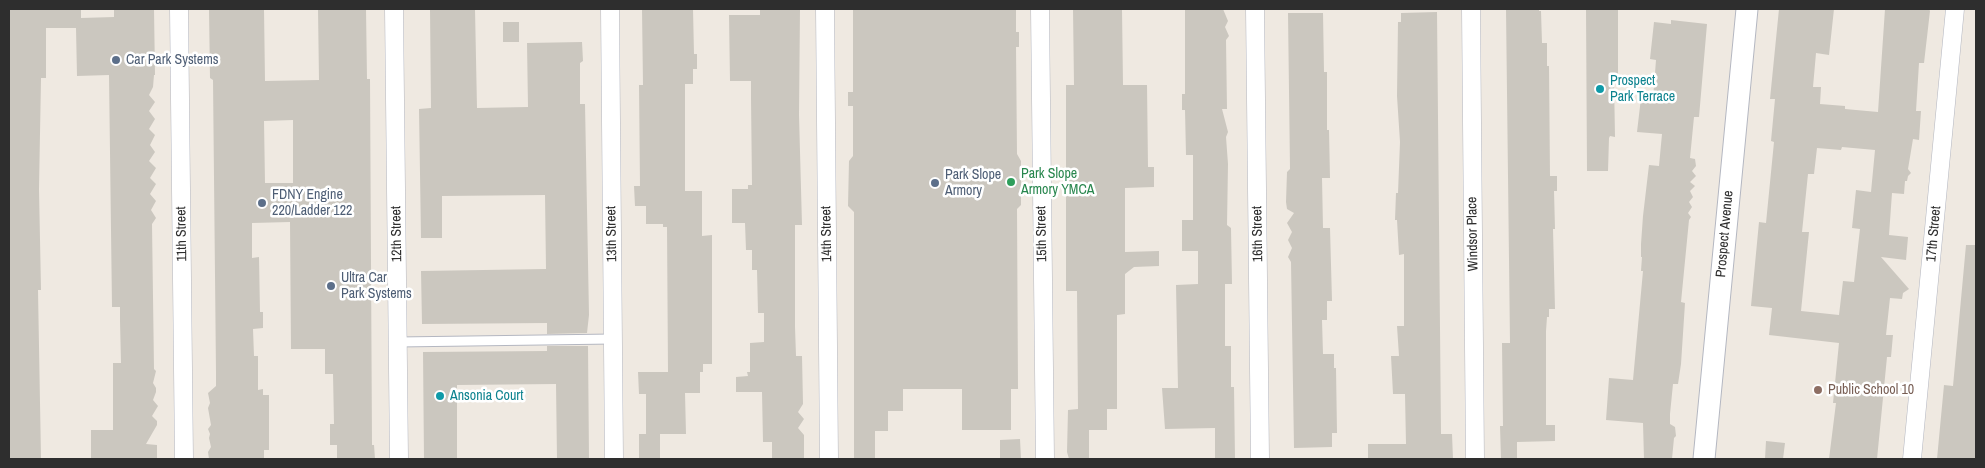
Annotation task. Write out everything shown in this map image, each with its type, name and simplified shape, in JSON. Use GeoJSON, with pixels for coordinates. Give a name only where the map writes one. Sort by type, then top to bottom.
{"type":"FeatureCollection","features":[{"type":"Feature","properties":{"kind":"street","name":"11th Street"},"geometry":{"type":"LineString","coordinates":[[179,9],[184,459]]}},
{"type":"Feature","properties":{"kind":"street","name":"12th Street"},"geometry":{"type":"LineString","coordinates":[[394,9],[399,459]]}},
{"type":"Feature","properties":{"kind":"street","name":"13th Street"},"geometry":{"type":"LineString","coordinates":[[610,9],[614,459]]}},
{"type":"Feature","properties":{"kind":"street","name":"14th Street"},"geometry":{"type":"LineString","coordinates":[[825,9],[830,459]]}},
{"type":"Feature","properties":{"kind":"street","name":"15th Street"},"geometry":{"type":"LineString","coordinates":[[1040,9],[1044,459]]}},
{"type":"Feature","properties":{"kind":"street","name":"16th Street"},"geometry":{"type":"LineString","coordinates":[[1255,9],[1260,459]]}},
{"type":"Feature","properties":{"kind":"street","name":"Windsor Place"},"geometry":{"type":"LineString","coordinates":[[1471,9],[1475,459]]}},
{"type":"Feature","properties":{"kind":"street","name":"Prospect Avenue"},"geometry":{"type":"LineString","coordinates":[[1704,459],[1746,9]]}},
{"type":"Feature","properties":{"kind":"street","name":"17th Street"},"geometry":{"type":"LineString","coordinates":[[1912,459],[1955,9]]}},
{"type":"Feature","properties":{"kind":"lane"},"geometry":{"type":"LineString","coordinates":[[398,342],[613,339]]}},
{"type":"Feature","properties":{"kind":"building"},"geometry":{"type":"Polygon","coordinates":[[[9,9],[81,9],[81,18],[114,17],[114,9],[154,9],[155,75],[153,87],[149,95],[155,102],[149,111],[155,119],[149,129],[155,135],[150,145],[155,152],[149,161],[156,168],[150,178],[156,184],[150,194],[156,201],[151,210],[156,218],[152,224],[154,369],[156,371],[153,383],[156,392],[153,400],[158,406],[152,416],[157,421],[157,425],[146,444],[157,445],[157,459],[91,459],[91,430],[113,430],[113,363],[121,363],[120,307],[112,307],[109,75],[77,76],[76,28],[46,28],[46,78],[41,78],[39,189],[41,290],[38,290],[41,459],[9,459],[9,9]]]}},
{"type":"Feature","properties":{"kind":"building"},"geometry":{"type":"Polygon","coordinates":[[[209,9],[264,9],[265,81],[319,80],[318,9],[366,9],[367,79],[370,79],[372,445],[374,445],[375,459],[337,459],[337,445],[330,445],[330,424],[334,424],[333,374],[325,374],[325,349],[291,349],[290,222],[252,223],[252,258],[259,257],[260,312],[263,312],[263,328],[253,329],[254,356],[258,356],[258,390],[263,389],[263,395],[269,395],[269,450],[264,450],[264,459],[209,459],[208,452],[211,447],[208,429],[211,425],[208,393],[216,386],[213,80],[210,78],[209,9]],[[293,120],[264,121],[265,183],[293,183],[293,120]]]}},
{"type":"Feature","properties":{"kind":"building"},"geometry":{"type":"Polygon","coordinates":[[[430,9],[475,9],[477,108],[528,107],[527,43],[582,42],[583,61],[580,63],[580,104],[585,104],[589,315],[587,333],[547,334],[547,323],[422,324],[421,271],[546,269],[545,195],[442,196],[442,238],[421,238],[419,109],[431,108],[430,9]]]}},
{"type":"Feature","properties":{"kind":"building"},"geometry":{"type":"Polygon","coordinates":[[[642,9],[693,9],[694,54],[697,54],[697,69],[693,69],[693,84],[685,84],[685,191],[702,191],[702,236],[712,235],[712,364],[703,364],[703,372],[700,372],[700,393],[685,393],[686,434],[660,434],[660,459],[639,459],[639,434],[646,434],[646,394],[639,394],[638,372],[668,372],[667,227],[663,227],[663,224],[646,224],[646,206],[635,206],[634,186],[640,186],[639,85],[643,85],[642,9]]]}},
{"type":"Feature","properties":{"kind":"building"},"geometry":{"type":"Polygon","coordinates":[[[760,9],[800,9],[799,115],[802,225],[795,225],[795,327],[796,356],[802,356],[803,404],[798,412],[804,419],[798,428],[804,435],[804,459],[772,459],[772,442],[763,442],[762,392],[736,392],[736,377],[748,376],[747,372],[750,372],[750,343],[764,342],[764,313],[758,313],[757,270],[752,270],[752,250],[746,250],[745,223],[732,223],[732,189],[748,189],[748,185],[752,185],[751,81],[730,81],[729,15],[760,15],[760,9]]]}},
{"type":"Feature","properties":{"kind":"building","name":"Park Slope Armory"},"geometry":{"type":"Polygon","coordinates":[[[853,9],[1016,9],[1016,32],[1019,32],[1019,47],[1016,47],[1017,154],[1021,161],[1021,205],[1017,209],[1018,389],[1011,389],[1011,430],[962,430],[962,389],[903,389],[903,411],[888,411],[888,431],[875,431],[875,459],[854,459],[854,212],[848,206],[849,161],[853,156],[853,106],[848,106],[848,92],[853,92],[853,9]]]}},
{"type":"Feature","properties":{"kind":"building"},"geometry":{"type":"Polygon","coordinates":[[[1073,9],[1122,9],[1123,85],[1147,85],[1148,167],[1154,167],[1154,187],[1125,188],[1125,252],[1159,251],[1159,266],[1134,267],[1125,274],[1125,314],[1117,315],[1117,409],[1107,409],[1107,430],[1089,430],[1089,459],[1069,459],[1067,452],[1068,410],[1078,409],[1077,291],[1066,291],[1066,85],[1074,85],[1073,9]]]}},
{"type":"Feature","properties":{"kind":"building"},"geometry":{"type":"Polygon","coordinates":[[[1185,9],[1223,9],[1228,21],[1225,27],[1229,36],[1226,40],[1227,109],[1222,109],[1228,132],[1226,137],[1228,164],[1227,225],[1231,228],[1232,284],[1225,284],[1225,346],[1231,346],[1231,387],[1234,387],[1235,459],[1215,459],[1215,428],[1165,429],[1162,388],[1178,388],[1176,285],[1198,284],[1198,251],[1182,251],[1182,220],[1193,220],[1193,155],[1186,155],[1185,110],[1182,110],[1182,94],[1185,94],[1185,9]]]}},
{"type":"Feature","properties":{"kind":"building"},"geometry":{"type":"Polygon","coordinates":[[[1506,9],[1539,9],[1541,11],[1542,43],[1547,43],[1547,66],[1549,66],[1550,176],[1557,176],[1557,191],[1554,191],[1555,229],[1553,229],[1555,309],[1549,309],[1546,331],[1546,425],[1555,425],[1555,441],[1517,442],[1517,459],[1501,459],[1500,426],[1503,426],[1502,343],[1510,343],[1506,9]]]}},
{"type":"Feature","properties":{"kind":"building","name":"Prospect Park Terrace"},"geometry":{"type":"Polygon","coordinates":[[[1586,9],[1618,9],[1618,80],[1614,80],[1615,137],[1610,136],[1609,138],[1608,171],[1587,171],[1586,9]]]}},
{"type":"Feature","properties":{"kind":"building"},"geometry":{"type":"Polygon","coordinates":[[[1779,9],[1834,9],[1829,55],[1816,53],[1813,87],[1821,87],[1820,104],[1845,106],[1845,109],[1878,112],[1885,9],[1929,9],[1924,63],[1919,63],[1916,111],[1921,111],[1919,140],[1913,139],[1908,169],[1911,173],[1907,181],[1905,181],[1904,194],[1892,193],[1889,235],[1908,237],[1906,260],[1881,257],[1909,289],[1903,293],[1902,299],[1890,298],[1886,335],[1893,335],[1891,357],[1887,357],[1877,459],[1829,459],[1836,403],[1833,403],[1839,343],[1769,335],[1772,308],[1751,306],[1759,222],[1766,223],[1774,142],[1771,141],[1775,99],[1770,99],[1779,9]],[[1842,147],[1841,150],[1817,148],[1814,174],[1808,174],[1802,232],[1809,232],[1801,311],[1839,315],[1843,281],[1854,282],[1860,229],[1852,228],[1856,190],[1871,192],[1875,150],[1842,147]]]}},
{"type":"Feature","properties":{"kind":"building"},"geometry":{"type":"Polygon","coordinates":[[[1437,12],[1441,434],[1452,434],[1453,459],[1368,459],[1368,444],[1406,444],[1405,394],[1393,394],[1391,356],[1399,356],[1397,326],[1404,326],[1404,254],[1399,255],[1397,220],[1395,220],[1400,142],[1397,96],[1398,22],[1401,22],[1401,13],[1437,12]]]}},
{"type":"Feature","properties":{"kind":"building"},"geometry":{"type":"Polygon","coordinates":[[[1288,13],[1323,13],[1324,72],[1327,72],[1327,130],[1329,130],[1330,178],[1322,178],[1323,228],[1330,228],[1332,301],[1327,301],[1327,320],[1322,320],[1323,354],[1334,354],[1334,368],[1336,368],[1337,433],[1332,433],[1332,447],[1294,448],[1291,262],[1288,257],[1292,248],[1288,240],[1292,232],[1287,223],[1294,213],[1287,209],[1286,202],[1287,172],[1290,169],[1288,13]]]}},
{"type":"Feature","properties":{"kind":"building"},"geometry":{"type":"Polygon","coordinates":[[[1671,20],[1707,24],[1699,117],[1694,117],[1690,158],[1695,159],[1696,166],[1692,171],[1696,176],[1690,182],[1695,186],[1690,191],[1693,197],[1689,202],[1692,207],[1688,213],[1691,217],[1689,220],[1681,302],[1685,303],[1681,364],[1678,384],[1673,384],[1670,414],[1670,424],[1675,427],[1676,436],[1674,438],[1672,459],[1644,459],[1643,423],[1606,420],[1609,378],[1633,380],[1643,271],[1641,271],[1641,244],[1643,216],[1649,165],[1659,166],[1662,134],[1637,132],[1641,98],[1653,99],[1656,60],[1650,59],[1654,22],[1671,24],[1671,20]]]}},
{"type":"Feature","properties":{"kind":"building"},"geometry":{"type":"Polygon","coordinates":[[[503,22],[519,22],[519,42],[503,42],[503,22]]]}},
{"type":"Feature","properties":{"kind":"building"},"geometry":{"type":"Polygon","coordinates":[[[1966,245],[1976,245],[1975,459],[1937,459],[1944,385],[1953,386],[1966,245]]]}},
{"type":"Feature","properties":{"kind":"building","name":"Ansonia Court"},"geometry":{"type":"Polygon","coordinates":[[[547,346],[588,346],[589,459],[557,459],[556,384],[457,385],[457,459],[424,459],[423,352],[547,351],[547,346]]]}},
{"type":"Feature","properties":{"kind":"building"},"geometry":{"type":"Polygon","coordinates":[[[1020,439],[1021,459],[1000,459],[1000,440],[1020,439]]]}},
{"type":"Feature","properties":{"kind":"building"},"geometry":{"type":"Polygon","coordinates":[[[1766,441],[1785,443],[1783,459],[1765,459],[1766,441]]]}},
{"type":"Feature","properties":{"kind":"place","name":"Car Park Systems"},"geometry":{"type":"Point","coordinates":[116,60]}},
{"type":"Feature","properties":{"kind":"place","name":"Prospect Park Terrace"},"geometry":{"type":"Point","coordinates":[1600,89]}},
{"type":"Feature","properties":{"kind":"place","name":"Park Slope Armory YMCA"},"geometry":{"type":"Point","coordinates":[1011,182]}},
{"type":"Feature","properties":{"kind":"place","name":"Park Slope Armory"},"geometry":{"type":"Point","coordinates":[935,183]}},
{"type":"Feature","properties":{"kind":"place","name":"FDNY Engine 220/Ladder 122"},"geometry":{"type":"Point","coordinates":[262,203]}},
{"type":"Feature","properties":{"kind":"place","name":"Ultra Car Park Systems"},"geometry":{"type":"Point","coordinates":[331,286]}},
{"type":"Feature","properties":{"kind":"place","name":"Public School 10"},"geometry":{"type":"Point","coordinates":[1818,390]}},
{"type":"Feature","properties":{"kind":"place","name":"Ansonia Court"},"geometry":{"type":"Point","coordinates":[440,396]}}]}
